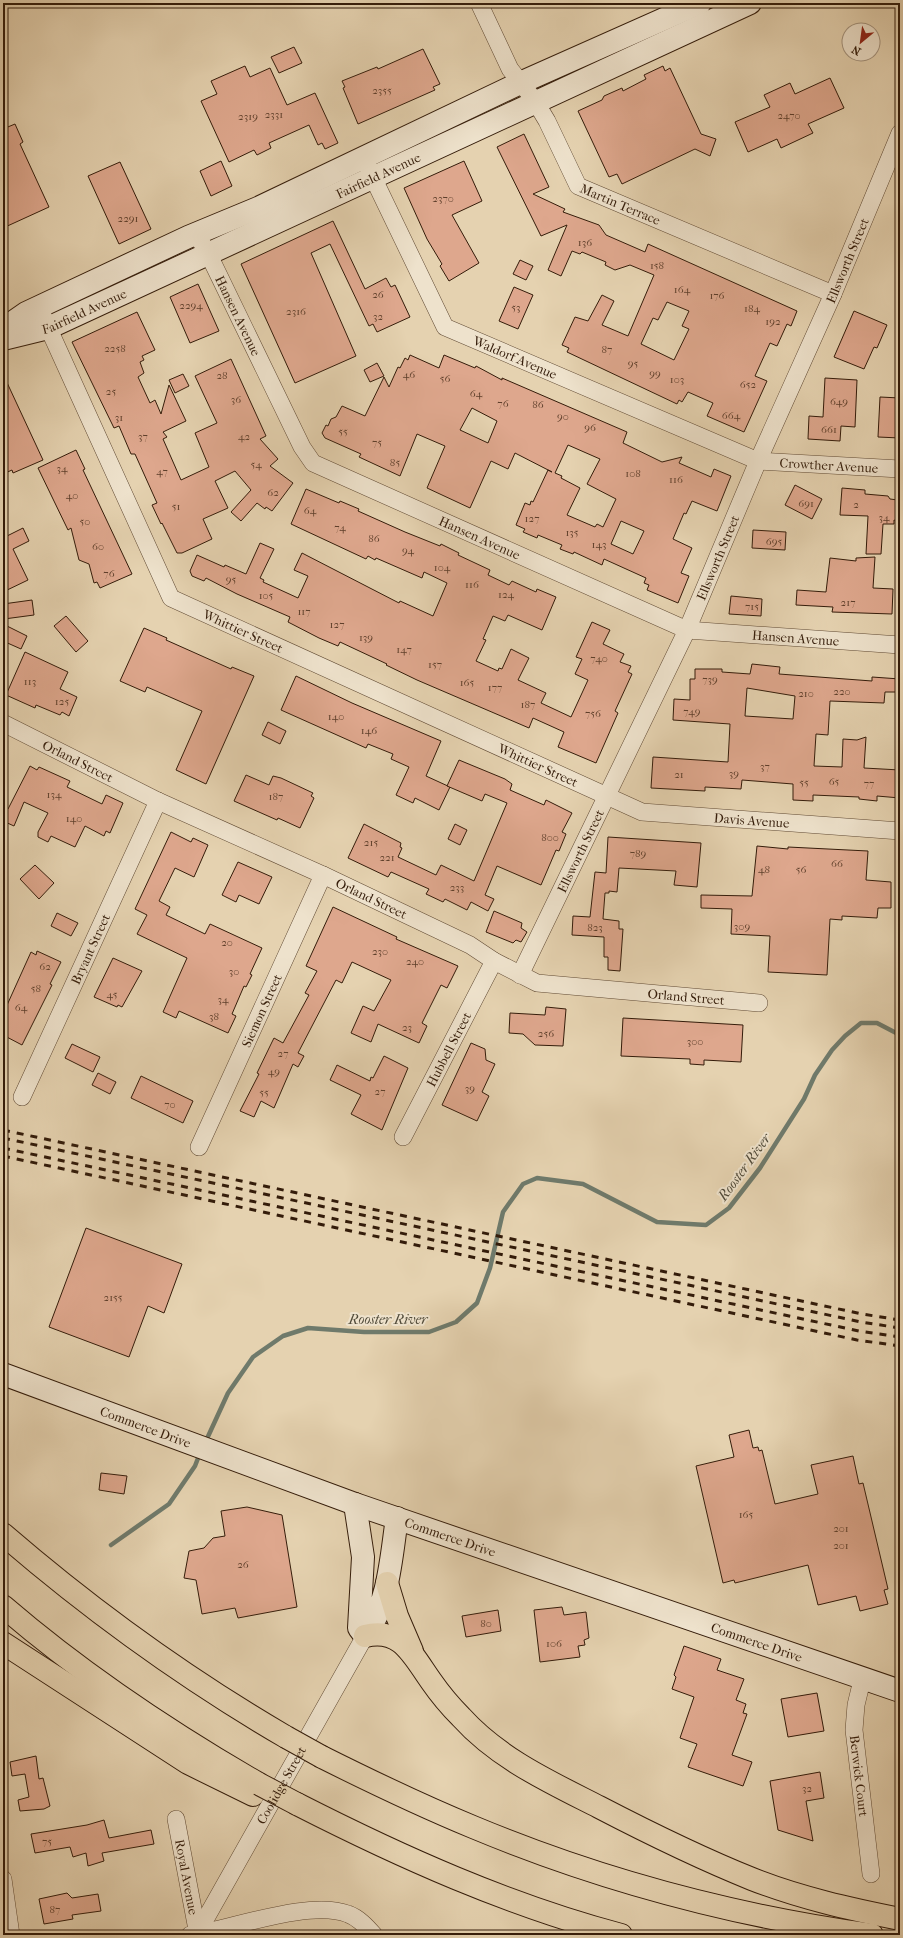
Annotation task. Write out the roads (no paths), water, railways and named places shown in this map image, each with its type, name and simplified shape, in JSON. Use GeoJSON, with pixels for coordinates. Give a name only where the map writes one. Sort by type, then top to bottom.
{"type":"FeatureCollection","features":[{"type":"Feature","properties":{"kind":"highway"},"geometry":{"type":"LineString","coordinates":[[3,1534],[43,1568],[132,1638],[224,1700],[322,1757],[422,1805],[466,1824],[579,1866],[632,1883],[733,1909],[798,1923],[872,1935]]}},
{"type":"Feature","properties":{"kind":"highway"},"geometry":{"type":"LineString","coordinates":[[387,1584],[403,1633],[418,1663]]}},
{"type":"Feature","properties":{"kind":"highway"},"geometry":{"type":"LineString","coordinates":[[3,1606],[104,1684],[256,1790]]}},
{"type":"Feature","properties":{"kind":"highway"},"geometry":{"type":"LineString","coordinates":[[365,1636],[374,1634],[392,1637],[408,1648],[447,1702],[464,1721],[507,1757],[529,1772],[660,1838],[753,1879],[855,1910],[900,1918]]}},
{"type":"Feature","properties":{"kind":"highway"},"geometry":{"type":"LineString","coordinates":[[3,1643],[188,1763],[256,1790],[399,1854],[504,1897],[621,1935]]}},
{"type":"Feature","properties":{"kind":"main road","name":"Fairfield Avenue"},"geometry":{"type":"LineString","coordinates":[[3,329],[26,313],[196,234],[258,208],[520,83],[700,3]]}},
{"type":"Feature","properties":{"kind":"main road","name":"Fairfield Avenue"},"geometry":{"type":"LineString","coordinates":[[3,339],[48,328],[373,178],[535,101],[750,3]]}},
{"type":"Feature","properties":{"kind":"main road","name":"Commerce Drive"},"geometry":{"type":"LineString","coordinates":[[3,1374],[355,1504],[862,1680],[900,1691]]}},
{"type":"Feature","properties":{"kind":"main road"},"geometry":{"type":"LineString","coordinates":[[355,1504],[363,1557],[360,1628],[365,1636]]}},
{"type":"Feature","properties":{"kind":"main road","name":"Coolidge Street"},"geometry":{"type":"LineString","coordinates":[[365,1636],[374,1624],[387,1584],[397,1518]]}},
{"type":"Feature","properties":{"kind":"street","name":"Martin Terrace"},"geometry":{"type":"LineString","coordinates":[[479,3],[510,70],[535,101],[578,186],[833,294]]}},
{"type":"Feature","properties":{"kind":"street","name":"Ellsworth Street"},"geometry":{"type":"LineString","coordinates":[[520,975],[687,630],[758,461],[833,294],[900,133]]}},
{"type":"Feature","properties":{"kind":"street","name":"Waldorf Avenue"},"geometry":{"type":"LineString","coordinates":[[364,157],[445,327],[758,461]]}},
{"type":"Feature","properties":{"kind":"street","name":"Hansen Avenue"},"geometry":{"type":"LineString","coordinates":[[196,234],[208,253],[302,447],[313,463],[687,630],[900,645]]}},
{"type":"Feature","properties":{"kind":"street","name":"Whittier Street"},"geometry":{"type":"LineString","coordinates":[[40,307],[48,328],[171,598],[607,796]]}},
{"type":"Feature","properties":{"kind":"street","name":"Crowther Avenue"},"geometry":{"type":"LineString","coordinates":[[758,461],[900,469]]}},
{"type":"Feature","properties":{"kind":"street","name":"Orland Street"},"geometry":{"type":"LineString","coordinates":[[3,723],[158,801],[323,875],[470,945],[494,961],[537,983],[758,1003]]}},
{"type":"Feature","properties":{"kind":"street","name":"Davis Avenue"},"geometry":{"type":"LineString","coordinates":[[607,796],[642,812],[900,831]]}},
{"type":"Feature","properties":{"kind":"street","name":"Bryant Street"},"geometry":{"type":"LineString","coordinates":[[22,1097],[158,801]]}},
{"type":"Feature","properties":{"kind":"street","name":"Siemon Street"},"geometry":{"type":"LineString","coordinates":[[199,1147],[323,875]]}},
{"type":"Feature","properties":{"kind":"street","name":"Hubbell Street"},"geometry":{"type":"LineString","coordinates":[[403,1137],[494,961]]}},
{"type":"Feature","properties":{"kind":"street","name":"Coolidge Street"},"geometry":{"type":"LineString","coordinates":[[195,1935],[365,1636]]}},
{"type":"Feature","properties":{"kind":"street","name":"Berwick Court"},"geometry":{"type":"LineString","coordinates":[[862,1680],[856,1704],[854,1730],[870,1874]]}},
{"type":"Feature","properties":{"kind":"street","name":"Royal Avenue"},"geometry":{"type":"LineString","coordinates":[[176,1819],[195,1935]]}},
{"type":"Feature","properties":{"kind":"street"},"geometry":{"type":"LineString","coordinates":[[3,1879],[11,1935]]}},
{"type":"Feature","properties":{"kind":"street"},"geometry":{"type":"LineString","coordinates":[[195,1935],[309,1909],[329,1910],[349,1914],[365,1924],[374,1935]]}},
{"type":"Feature","properties":{"kind":"waterway","name":"Rooster River"},"geometry":{"type":"LineString","coordinates":[[205,1443],[228,1393],[253,1357],[283,1336],[308,1328],[364,1332],[429,1332],[456,1322],[477,1303],[490,1268],[503,1212],[523,1184],[537,1178],[583,1184],[657,1222],[706,1225],[729,1208],[760,1168],[804,1099],[815,1075],[832,1050],[845,1036],[861,1023],[877,1023],[900,1035]]}},
{"type":"Feature","properties":{"kind":"waterway","name":"Rooster River"},"geometry":{"type":"LineString","coordinates":[[111,1545],[169,1504],[195,1466],[200,1453]]}},
{"type":"Feature","properties":{"kind":"railway"},"geometry":{"type":"LineString","coordinates":[[3,1130],[862,1314],[900,1320]]}},
{"type":"Feature","properties":{"kind":"railway"},"geometry":{"type":"LineString","coordinates":[[3,1138],[861,1322],[900,1328]]}},
{"type":"Feature","properties":{"kind":"railway"},"geometry":{"type":"LineString","coordinates":[[3,1148],[859,1331],[900,1337]]}},
{"type":"Feature","properties":{"kind":"railway"},"geometry":{"type":"LineString","coordinates":[[3,1156],[857,1340],[900,1346]]}}]}
